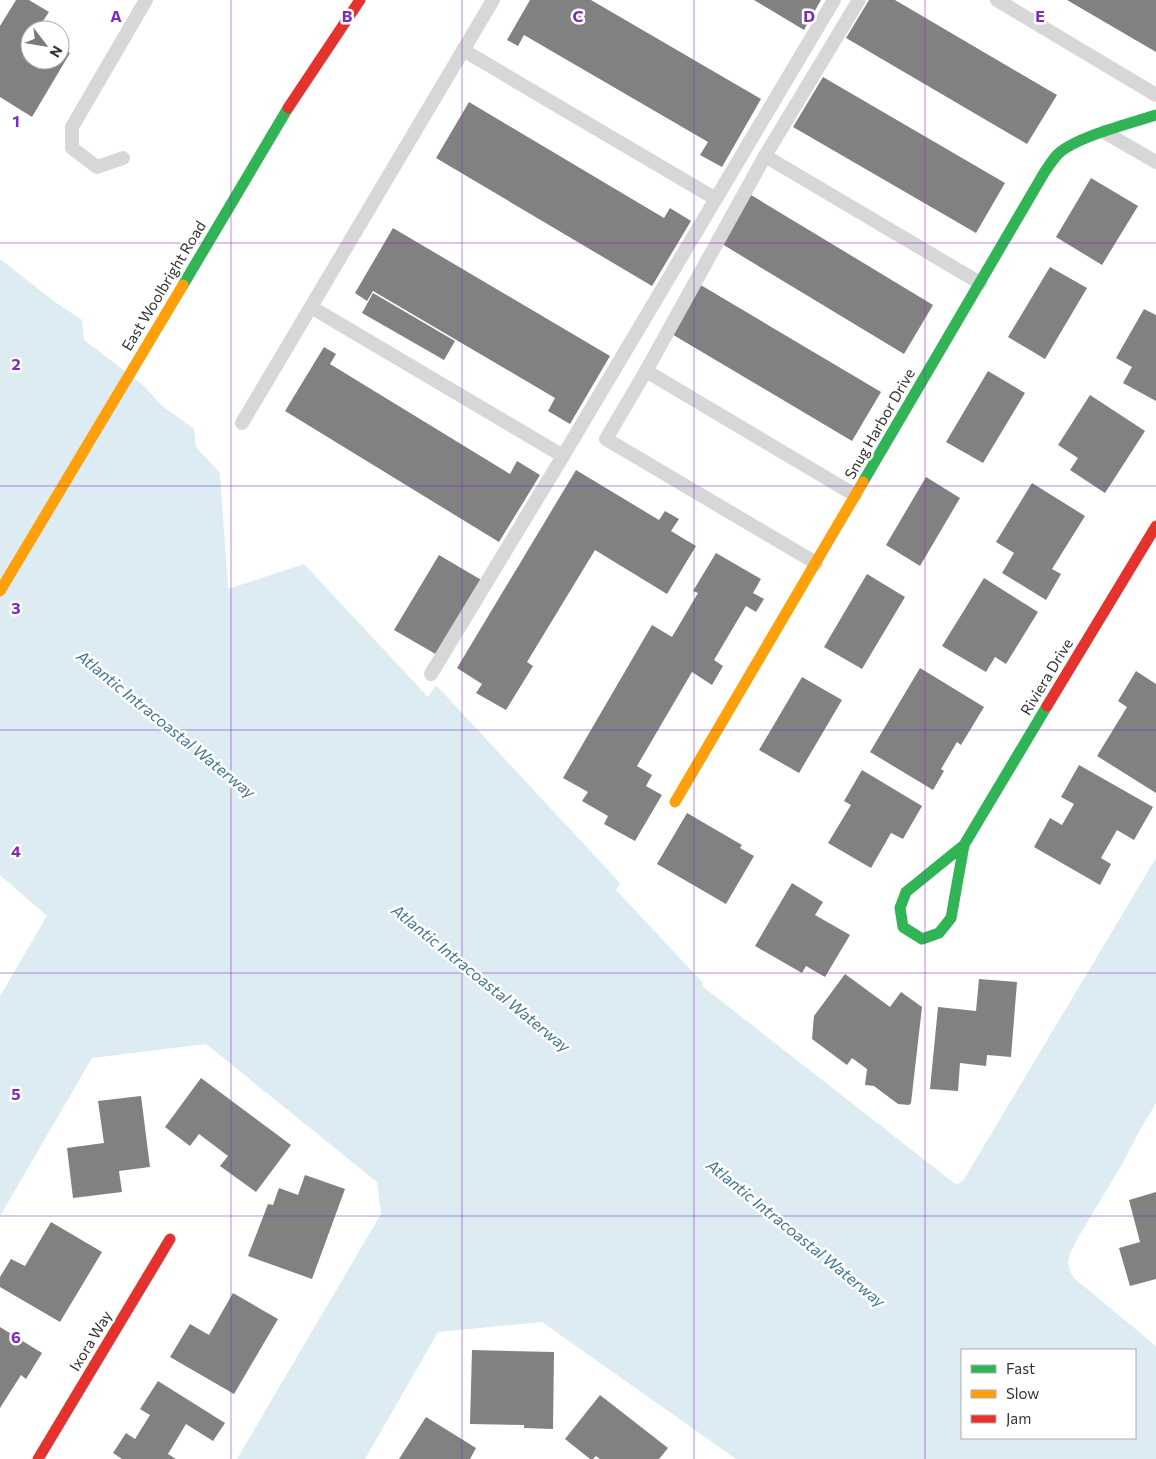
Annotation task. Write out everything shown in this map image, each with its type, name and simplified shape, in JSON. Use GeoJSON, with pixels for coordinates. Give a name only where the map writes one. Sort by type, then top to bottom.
{"type":"FeatureCollection","features":[{"type":"Feature","properties":{"kind":"street","name":"East Woolbright Road"},"geometry":{"type":"LineString","coordinates":[[0,591],[300,89],[360,0]]}},
{"type":"Feature","properties":{"kind":"street","name":"Snug Harbor Drive"},"geometry":{"type":"LineString","coordinates":[[675,802],[1044,173],[1058,154],[1076,143],[1156,115]]}},
{"type":"Feature","properties":{"kind":"street","name":"Riviera Drive"},"geometry":{"type":"LineString","coordinates":[[964,845],[951,918],[939,933],[922,939],[903,927],[900,908],[906,892],[964,845],[1156,526]]}},
{"type":"Feature","properties":{"kind":"street","name":"Ixora Way"},"geometry":{"type":"LineString","coordinates":[[38,1459],[170,1239]]}},
{"type":"Feature","properties":{"kind":"lane"},"geometry":{"type":"LineString","coordinates":[[123,158],[97,167],[72,148],[72,127],[146,0]]}},
{"type":"Feature","properties":{"kind":"lane"},"geometry":{"type":"LineString","coordinates":[[242,423],[493,0]]}},
{"type":"Feature","properties":{"kind":"lane"},"geometry":{"type":"LineString","coordinates":[[431,674],[834,0]]}},
{"type":"Feature","properties":{"kind":"lane"},"geometry":{"type":"LineString","coordinates":[[816,563],[606,438],[646,371],[765,156],[859,0]]}},
{"type":"Feature","properties":{"kind":"lane"},"geometry":{"type":"LineString","coordinates":[[997,0],[1156,95]]}},
{"type":"Feature","properties":{"kind":"lane"},"geometry":{"type":"LineString","coordinates":[[463,50],[716,199]]}},
{"type":"Feature","properties":{"kind":"lane"},"geometry":{"type":"LineString","coordinates":[[1104,132],[1156,162]]}},
{"type":"Feature","properties":{"kind":"lane"},"geometry":{"type":"LineString","coordinates":[[765,156],[980,283]]}},
{"type":"Feature","properties":{"kind":"lane"},"geometry":{"type":"LineString","coordinates":[[311,307],[563,456]]}},
{"type":"Feature","properties":{"kind":"lane"},"geometry":{"type":"LineString","coordinates":[[646,371],[855,495]]}},
{"type":"Feature","properties":{"kind":"water","name":"Atlantic Intracoastal Waterway"},"geometry":{"type":"Polygon","coordinates":[[[0,259],[55,302],[82,320],[84,340],[143,385],[161,405],[194,429],[196,447],[220,473],[228,589],[304,564],[428,697],[436,685],[620,883],[616,890],[703,983],[702,986],[954,1183],[958,1184],[963,1181],[1156,858],[1156,1103],[1079,1236],[1068,1261],[1074,1278],[1156,1346],[1156,1459],[736,1459],[542,1322],[438,1332],[365,1459],[237,1459],[381,1214],[377,1182],[206,1044],[92,1058],[0,1216],[0,996],[47,916],[0,875],[0,259]]]}},
{"type":"Feature","properties":{"kind":"building"},"geometry":{"type":"Polygon","coordinates":[[[16,0],[29,0],[49,12],[44,20],[20,20],[20,70],[60,70],[32,117],[0,97],[0,26],[16,0]]]}},
{"type":"Feature","properties":{"kind":"building"},"geometry":{"type":"Polygon","coordinates":[[[530,0],[591,0],[761,99],[722,167],[700,155],[708,142],[524,35],[518,46],[507,40],[530,0]]]}},
{"type":"Feature","properties":{"kind":"building"},"geometry":{"type":"Polygon","coordinates":[[[754,0],[821,0],[804,30],[754,0]]]}},
{"type":"Feature","properties":{"kind":"building"},"geometry":{"type":"Polygon","coordinates":[[[869,0],[895,0],[1057,95],[1027,144],[846,38],[869,0]]]}},
{"type":"Feature","properties":{"kind":"building"},"geometry":{"type":"Polygon","coordinates":[[[1067,0],[1156,0],[1156,52],[1067,0]]]}},
{"type":"Feature","properties":{"kind":"building"},"geometry":{"type":"Polygon","coordinates":[[[823,77],[1005,183],[976,233],[793,127],[823,77]]]}},
{"type":"Feature","properties":{"kind":"building"},"geometry":{"type":"Polygon","coordinates":[[[469,102],[664,218],[670,208],[691,221],[652,286],[436,158],[469,102]]]}},
{"type":"Feature","properties":{"kind":"building"},"geometry":{"type":"Polygon","coordinates":[[[1091,178],[1138,206],[1102,265],[1056,237],[1091,178]]]}},
{"type":"Feature","properties":{"kind":"building"},"geometry":{"type":"Polygon","coordinates":[[[751,195],[933,305],[904,354],[722,244],[751,195]]]}},
{"type":"Feature","properties":{"kind":"building"},"geometry":{"type":"Polygon","coordinates":[[[393,228],[610,356],[570,424],[548,411],[555,398],[373,291],[367,301],[355,293],[393,228]]]}},
{"type":"Feature","properties":{"kind":"building"},"geometry":{"type":"Polygon","coordinates":[[[1050,267],[1087,288],[1045,359],[1008,337],[1050,267]]]}},
{"type":"Feature","properties":{"kind":"building"},"geometry":{"type":"Polygon","coordinates":[[[699,284],[881,392],[852,441],[670,333],[699,284]]]}},
{"type":"Feature","properties":{"kind":"building"},"geometry":{"type":"Polygon","coordinates":[[[373,293],[455,341],[444,360],[362,313],[373,293]]]}},
{"type":"Feature","properties":{"kind":"building"},"geometry":{"type":"Polygon","coordinates":[[[1144,309],[1156,315],[1156,401],[1123,383],[1132,367],[1116,358],[1144,309]]]}},
{"type":"Feature","properties":{"kind":"building"},"geometry":{"type":"Polygon","coordinates":[[[324,347],[336,354],[330,364],[510,474],[517,461],[540,475],[499,542],[285,411],[324,347]]]}},
{"type":"Feature","properties":{"kind":"building"},"geometry":{"type":"Polygon","coordinates":[[[988,371],[1025,393],[983,463],[946,442],[988,371]]]}},
{"type":"Feature","properties":{"kind":"building"},"geometry":{"type":"Polygon","coordinates":[[[1090,395],[1145,431],[1105,493],[1070,470],[1078,458],[1058,445],[1090,395]]]}},
{"type":"Feature","properties":{"kind":"building"},"geometry":{"type":"Polygon","coordinates":[[[576,470],[659,520],[665,511],[679,519],[671,531],[696,546],[667,594],[595,550],[527,662],[533,666],[506,710],[476,693],[482,684],[457,668],[576,470]]]}},
{"type":"Feature","properties":{"kind":"building"},"geometry":{"type":"Polygon","coordinates":[[[926,477],[960,498],[920,566],[886,545],[926,477]]]}},
{"type":"Feature","properties":{"kind":"building"},"geometry":{"type":"Polygon","coordinates":[[[1032,483],[1085,516],[1052,569],[1061,574],[1046,600],[1002,573],[1014,553],[996,542],[1032,483]]]}},
{"type":"Feature","properties":{"kind":"building"},"geometry":{"type":"Polygon","coordinates":[[[716,553],[761,579],[753,593],[764,599],[756,612],[746,606],[714,660],[723,666],[712,685],[692,672],[637,766],[652,775],[646,786],[662,795],[635,841],[604,824],[608,816],[582,801],[588,792],[563,778],[652,625],[672,637],[698,593],[693,591],[716,553]]]}},
{"type":"Feature","properties":{"kind":"building"},"geometry":{"type":"Polygon","coordinates":[[[439,555],[483,581],[439,656],[394,630],[439,555]]]}},
{"type":"Feature","properties":{"kind":"building"},"geometry":{"type":"Polygon","coordinates":[[[867,574],[905,597],[862,669],[824,647],[867,574]]]}},
{"type":"Feature","properties":{"kind":"building"},"geometry":{"type":"Polygon","coordinates":[[[984,578],[1038,612],[1006,664],[995,657],[986,672],[942,646],[984,578]]]}},
{"type":"Feature","properties":{"kind":"building"},"geometry":{"type":"Polygon","coordinates":[[[920,668],[984,707],[961,745],[957,742],[941,769],[944,771],[933,790],[870,752],[920,668]]]}},
{"type":"Feature","properties":{"kind":"building"},"geometry":{"type":"Polygon","coordinates":[[[1136,671],[1156,684],[1156,793],[1097,756],[1127,707],[1118,701],[1136,671]]]}},
{"type":"Feature","properties":{"kind":"building"},"geometry":{"type":"Polygon","coordinates":[[[802,677],[842,700],[799,773],[759,750],[802,677]]]}},
{"type":"Feature","properties":{"kind":"building"},"geometry":{"type":"Polygon","coordinates":[[[1079,765],[1153,807],[1134,840],[1117,830],[1101,858],[1111,864],[1100,885],[1034,847],[1050,818],[1062,825],[1074,804],[1061,797],[1079,765]]]}},
{"type":"Feature","properties":{"kind":"building"},"geometry":{"type":"Polygon","coordinates":[[[862,770],[922,806],[903,839],[891,833],[871,868],[828,843],[851,805],[844,801],[862,770]]]}},
{"type":"Feature","properties":{"kind":"building"},"geometry":{"type":"Polygon","coordinates":[[[687,813],[742,845],[740,848],[754,856],[726,904],[657,864],[687,813]]]}},
{"type":"Feature","properties":{"kind":"building"},"geometry":{"type":"Polygon","coordinates":[[[792,883],[823,902],[815,915],[850,935],[825,977],[806,966],[802,973],[755,946],[792,883]]]}},
{"type":"Feature","properties":{"kind":"building"},"geometry":{"type":"Polygon","coordinates":[[[845,974],[890,1007],[901,992],[922,1007],[911,1103],[909,1105],[898,1104],[874,1086],[865,1085],[867,1069],[852,1058],[847,1065],[812,1039],[814,1016],[845,974]]]}},
{"type":"Feature","properties":{"kind":"building"},"geometry":{"type":"Polygon","coordinates":[[[979,979],[1017,982],[1011,1057],[987,1055],[986,1066],[960,1063],[958,1091],[930,1089],[938,1007],[976,1011],[979,979]]]}},
{"type":"Feature","properties":{"kind":"building"},"geometry":{"type":"Polygon","coordinates":[[[201,1078],[291,1145],[256,1192],[220,1166],[228,1156],[199,1134],[190,1146],[165,1127],[201,1078]]]}},
{"type":"Feature","properties":{"kind":"building"},"geometry":{"type":"Polygon","coordinates":[[[141,1096],[150,1167],[119,1171],[122,1192],[73,1198],[67,1148],[104,1143],[98,1101],[141,1096]]]}},
{"type":"Feature","properties":{"kind":"building"},"geometry":{"type":"Polygon","coordinates":[[[305,1175],[345,1189],[312,1279],[248,1256],[268,1204],[273,1205],[279,1188],[298,1195],[305,1175]]]}},
{"type":"Feature","properties":{"kind":"building"},"geometry":{"type":"Polygon","coordinates":[[[1156,1192],[1156,1279],[1130,1286],[1119,1248],[1140,1242],[1129,1200],[1156,1192]]]}},
{"type":"Feature","properties":{"kind":"building"},"geometry":{"type":"Polygon","coordinates":[[[51,1222],[102,1252],[60,1322],[0,1287],[0,1277],[11,1259],[25,1266],[51,1222]]]}},
{"type":"Feature","properties":{"kind":"building"},"geometry":{"type":"Polygon","coordinates":[[[233,1293],[278,1319],[234,1394],[170,1357],[190,1324],[209,1335],[233,1293]]]}},
{"type":"Feature","properties":{"kind":"building"},"geometry":{"type":"Polygon","coordinates":[[[0,1327],[42,1353],[26,1379],[21,1375],[0,1408],[0,1327]]]}},
{"type":"Feature","properties":{"kind":"building"},"geometry":{"type":"Polygon","coordinates":[[[472,1350],[554,1352],[553,1429],[524,1428],[524,1425],[470,1424],[472,1350]]]}},
{"type":"Feature","properties":{"kind":"building"},"geometry":{"type":"Polygon","coordinates":[[[158,1381],[225,1423],[213,1441],[186,1424],[168,1454],[176,1459],[122,1459],[113,1453],[126,1433],[135,1439],[150,1415],[140,1409],[158,1381]]]}},
{"type":"Feature","properties":{"kind":"building"},"geometry":{"type":"Polygon","coordinates":[[[600,1395],[668,1448],[659,1459],[600,1459],[596,1456],[590,1459],[565,1439],[600,1395]]]}},
{"type":"Feature","properties":{"kind":"building"},"geometry":{"type":"Polygon","coordinates":[[[426,1417],[476,1448],[470,1459],[399,1459],[426,1417]]]}},
{"type":"Feature","properties":{"kind":"traffic: fast"},"geometry":{"type":"LineString","coordinates":[[183,285],[288,108]]}},
{"type":"Feature","properties":{"kind":"traffic: fast"},"geometry":{"type":"LineString","coordinates":[[863,482],[1054,158],[1066,148],[1090,136],[1156,115]]}},
{"type":"Feature","properties":{"kind":"traffic: fast"},"geometry":{"type":"LineString","coordinates":[[964,845],[951,918],[939,933],[922,939],[903,927],[900,908],[906,892],[964,845],[1047,706]]}},
{"type":"Feature","properties":{"kind":"traffic: slow"},"geometry":{"type":"LineString","coordinates":[[0,591],[183,285]]}},
{"type":"Feature","properties":{"kind":"traffic: slow"},"geometry":{"type":"LineString","coordinates":[[675,802],[863,482]]}},
{"type":"Feature","properties":{"kind":"traffic: jam"},"geometry":{"type":"LineString","coordinates":[[288,108],[360,0]]}},
{"type":"Feature","properties":{"kind":"traffic: jam"},"geometry":{"type":"LineString","coordinates":[[1047,706],[1156,526]]}},
{"type":"Feature","properties":{"kind":"traffic: jam"},"geometry":{"type":"LineString","coordinates":[[38,1459],[170,1239]]}}]}
